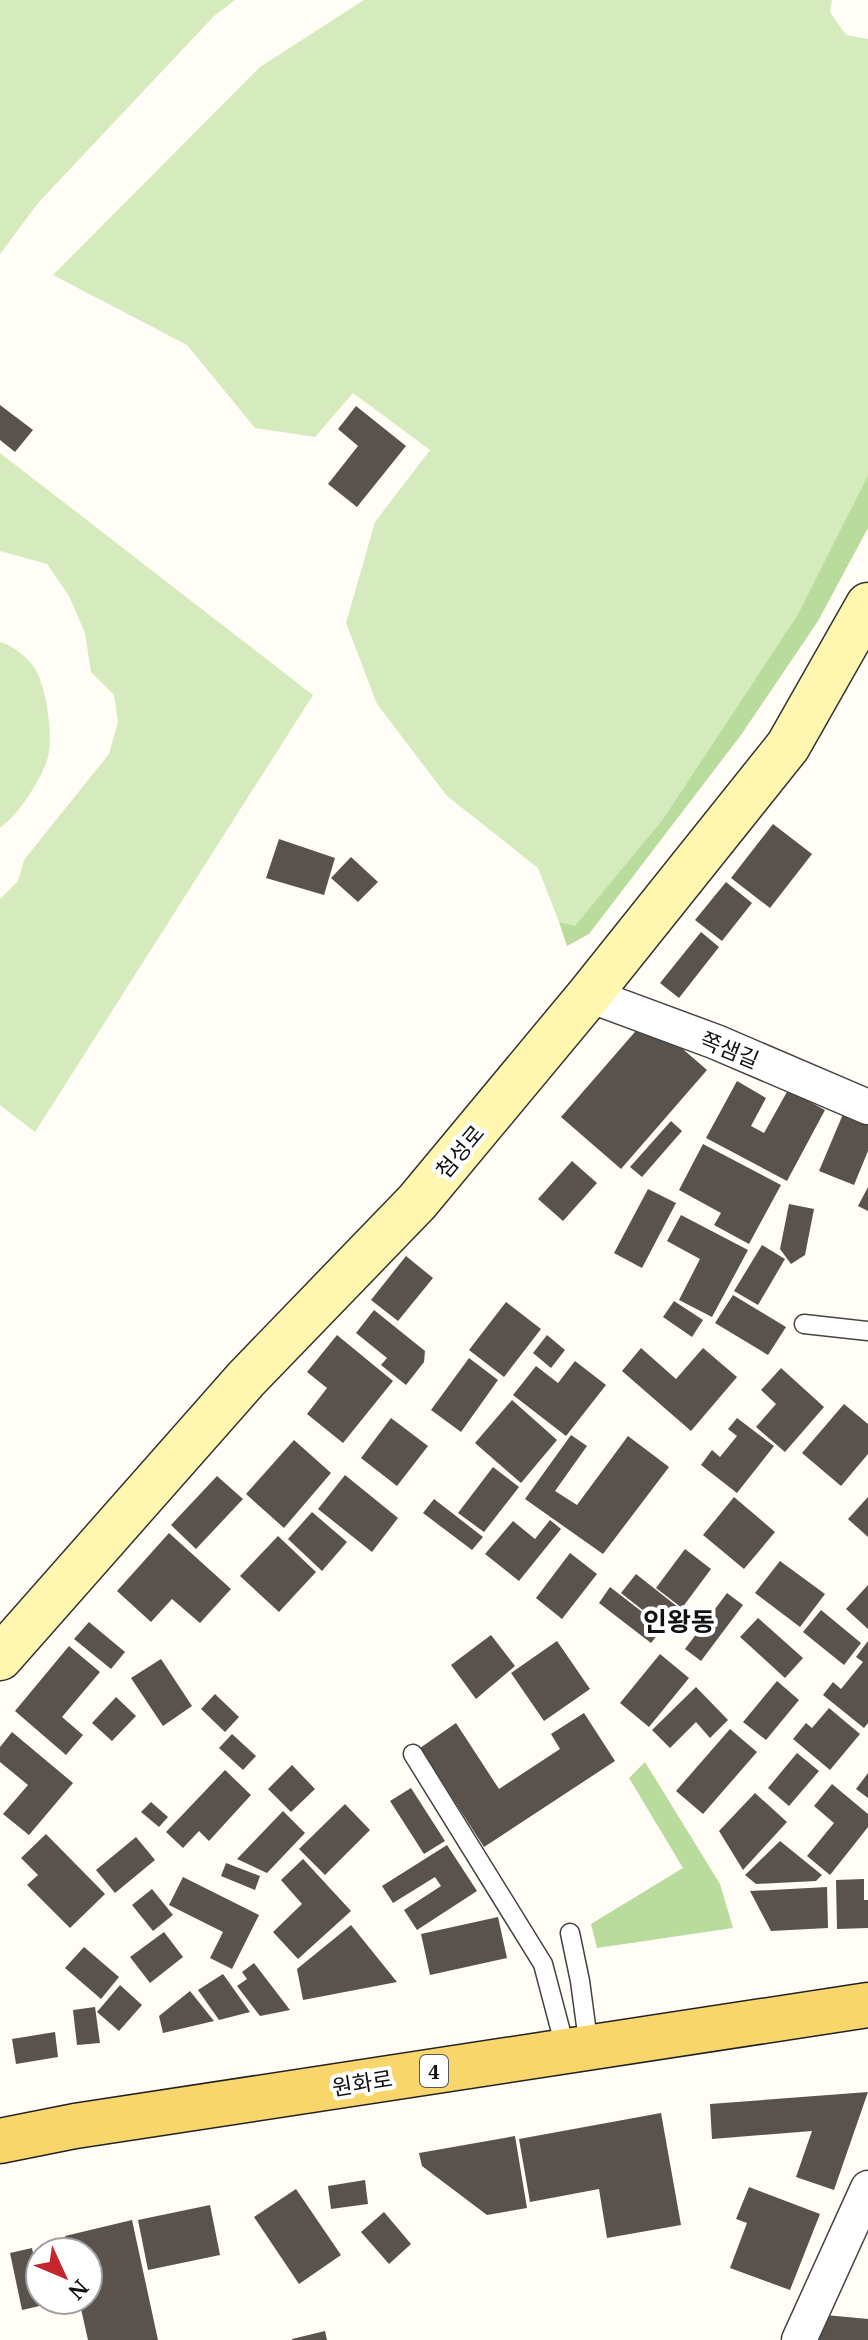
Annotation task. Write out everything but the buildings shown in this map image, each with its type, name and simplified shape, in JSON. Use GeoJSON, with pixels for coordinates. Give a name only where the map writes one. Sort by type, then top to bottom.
{"type":"FeatureCollection","features":[{"type":"Feature","properties":{"kind":"main road","name":"원화로"},"geometry":{"type":"LineString","coordinates":[[0,2141],[75,2126],[868,2005]]}},
{"type":"Feature","properties":{"kind":"street","name":"첨성로"},"geometry":{"type":"LineString","coordinates":[[0,1658],[246,1379],[417,1202],[589,995],[788,746],[868,605]]}},
{"type":"Feature","properties":{"kind":"street","name":"쪽샘길"},"geometry":{"type":"LineString","coordinates":[[589,995],[716,1042],[868,1107]]}},
{"type":"Feature","properties":{"kind":"street"},"geometry":{"type":"LineString","coordinates":[[799,2340],[868,2188]]}},
{"type":"Feature","properties":{"kind":"lane"},"geometry":{"type":"LineString","coordinates":[[804,1324],[868,1331]]}},
{"type":"Feature","properties":{"kind":"lane"},"geometry":{"type":"LineString","coordinates":[[413,1754],[543,1964],[578,2049]]}},
{"type":"Feature","properties":{"kind":"lane"},"geometry":{"type":"LineString","coordinates":[[570,1933],[580,1981],[578,2049]]}},
{"type":"Feature","properties":{"kind":"green space"},"geometry":{"type":"Polygon","coordinates":[[[0,0],[235,0],[214,16],[38,203],[0,254],[0,0]]]}},
{"type":"Feature","properties":{"kind":"green space"},"geometry":{"type":"Polygon","coordinates":[[[364,0],[832,0],[830,12],[846,35],[868,39],[868,475],[798,614],[663,819],[575,927],[559,922],[538,868],[447,796],[377,704],[346,623],[375,522],[430,450],[353,393],[315,437],[255,428],[187,345],[53,275],[260,67],[364,0]]]}},
{"type":"Feature","properties":{"kind":"green space"},"geometry":{"type":"Polygon","coordinates":[[[0,453],[313,695],[35,1132],[0,1105],[0,899],[18,881],[24,860],[109,754],[118,722],[114,695],[91,672],[85,633],[69,596],[47,564],[0,551],[0,453]]]}},
{"type":"Feature","properties":{"kind":"green space"},"geometry":{"type":"Polygon","coordinates":[[[868,475],[868,528],[818,621],[741,735],[589,934],[567,946],[559,922],[575,926],[663,819],[798,614],[868,475]]]}},
{"type":"Feature","properties":{"kind":"green space"},"geometry":{"type":"Polygon","coordinates":[[[0,642],[23,655],[39,676],[46,700],[50,742],[46,763],[33,789],[0,828],[0,642]]]}},
{"type":"Feature","properties":{"kind":"green space"},"geometry":{"type":"Polygon","coordinates":[[[645,1762],[720,1884],[733,1928],[597,1948],[591,1924],[683,1868],[629,1778],[645,1762]]]}},
{"type":"Feature","properties":{"kind":"district","name":"인왕동"},"geometry":{"type":"Point","coordinates":[679,1621]}}]}
